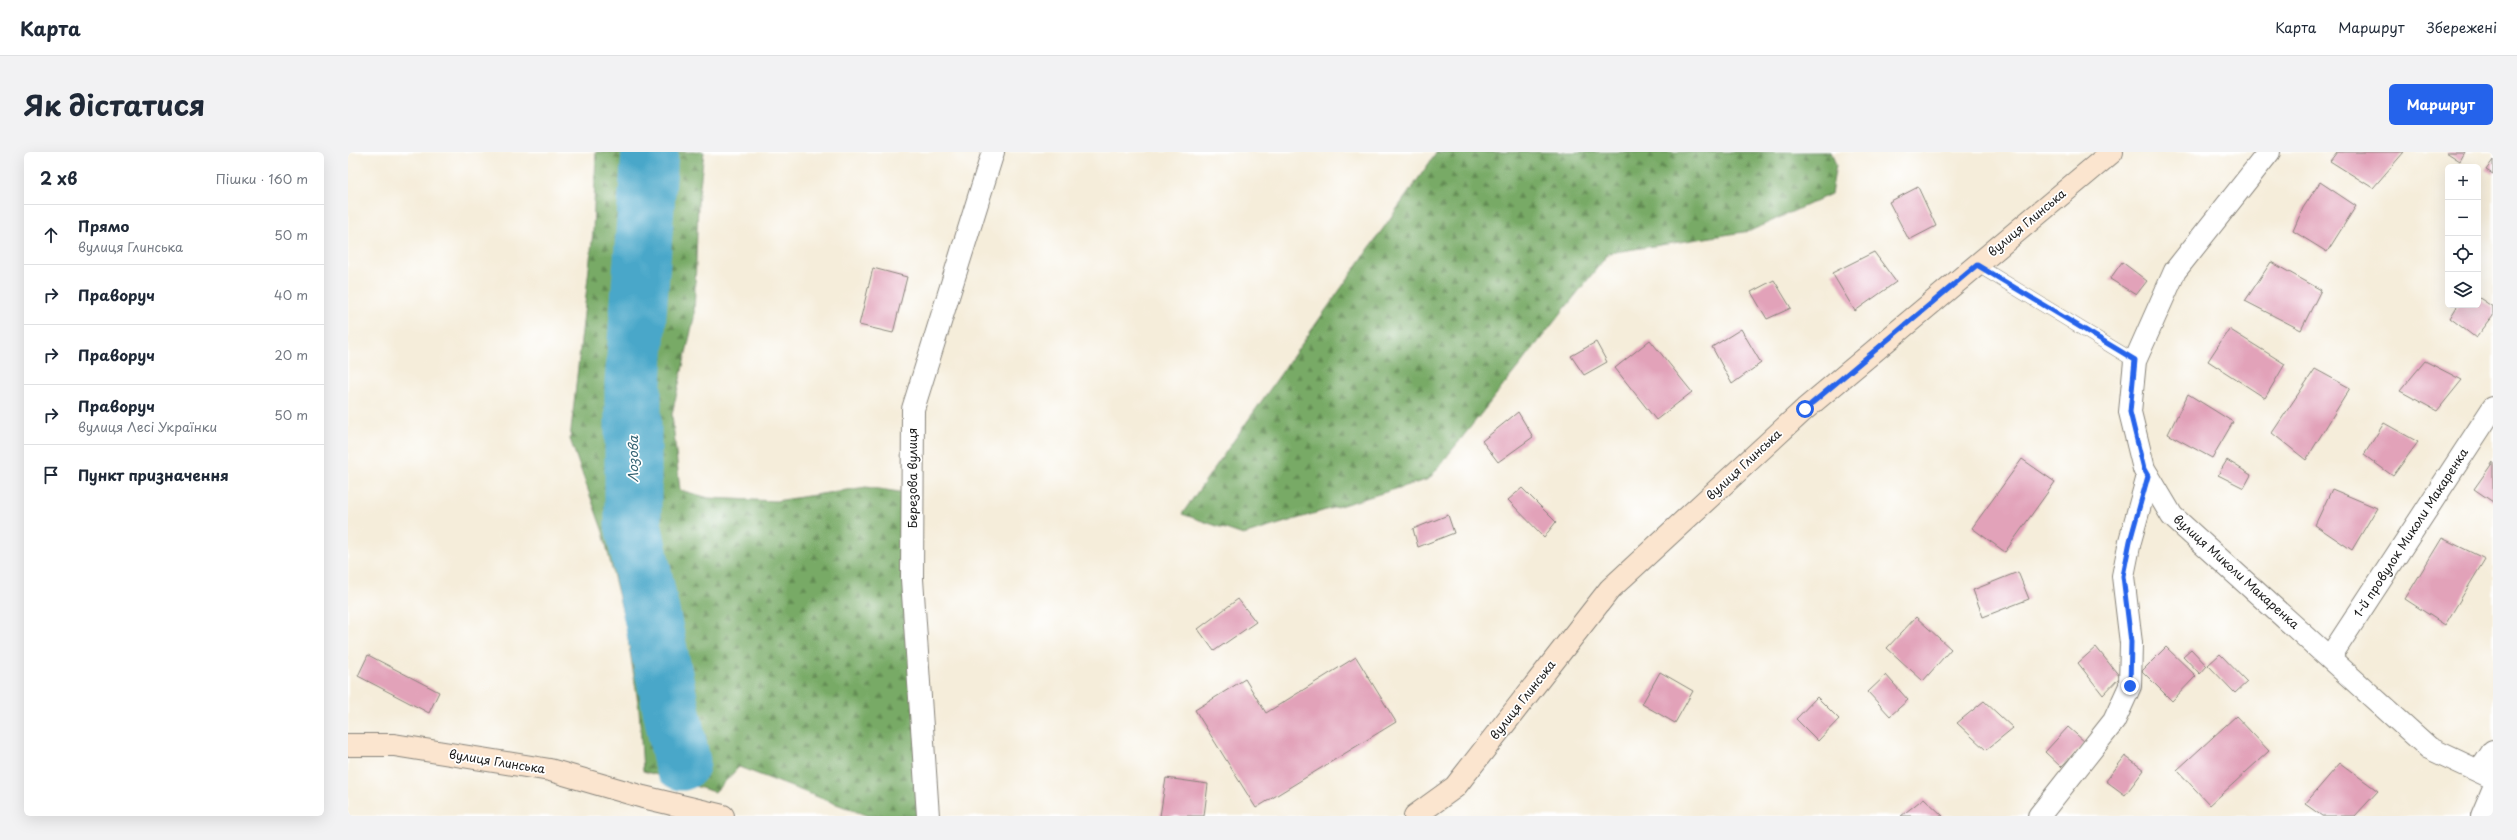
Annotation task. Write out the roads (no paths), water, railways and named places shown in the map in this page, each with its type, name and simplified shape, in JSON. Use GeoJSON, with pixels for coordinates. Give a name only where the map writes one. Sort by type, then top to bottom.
{"type":"FeatureCollection","features":[{"type":"Feature","properties":{"kind":"main road","name":"вулиця Глинська"},"geometry":{"type":"LineString","coordinates":[[1415,816],[1455,787],[1610,589],[1805,409],[2112,152]]}},
{"type":"Feature","properties":{"kind":"main road","name":"вулиця Глинська"},"geometry":{"type":"LineString","coordinates":[[348,746],[394,746],[550,770],[642,797],[715,814]]}},
{"type":"Feature","properties":{"kind":"street","name":"Березова вулиця"},"geometry":{"type":"LineString","coordinates":[[928,816],[912,579],[913,409],[993,152]]}},
{"type":"Feature","properties":{"kind":"street","name":"вулиця Миколи Макаренка"},"geometry":{"type":"LineString","coordinates":[[2269,152],[2175,271],[2135,360],[2130,412],[2144,469],[2172,516],[2330,657],[2429,748],[2486,775]]}},
{"type":"Feature","properties":{"kind":"street","name":"1-й провулок Миколи Макаренка"},"geometry":{"type":"LineString","coordinates":[[2330,657],[2493,408]]}},
{"type":"Feature","properties":{"kind":"street"},"geometry":{"type":"LineString","coordinates":[[2039,816],[2114,721],[2130,686],[2131,642],[2123,576],[2130,541],[2148,476]]}},
{"type":"Feature","properties":{"kind":"street"},"geometry":{"type":"LineString","coordinates":[[2486,775],[2493,751]]}},
{"type":"Feature","properties":{"kind":"street"},"geometry":{"type":"LineString","coordinates":[[2482,816],[2493,790]]}},
{"type":"Feature","properties":{"kind":"lane"},"geometry":{"type":"LineString","coordinates":[[1977,265],[2135,360]]}},
{"type":"Feature","properties":{"kind":"waterway","name":"Лозова"},"geometry":{"type":"LineString","coordinates":[[650,152],[633,383],[633,524],[682,762]]}}]}
